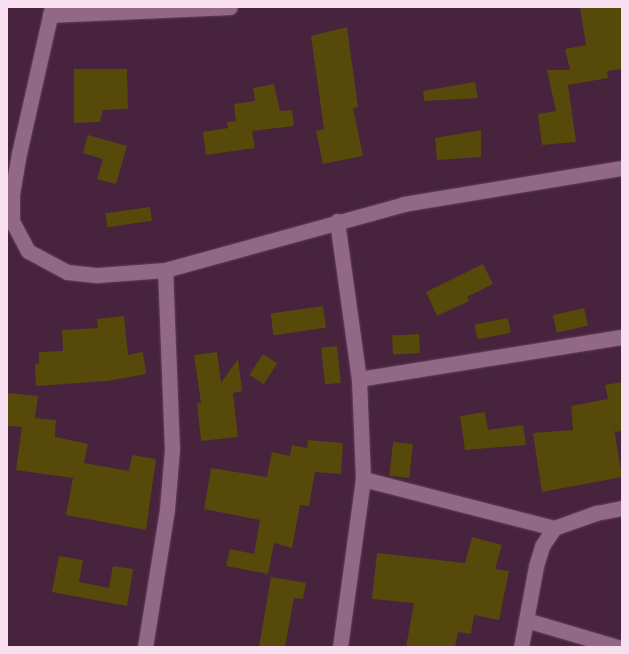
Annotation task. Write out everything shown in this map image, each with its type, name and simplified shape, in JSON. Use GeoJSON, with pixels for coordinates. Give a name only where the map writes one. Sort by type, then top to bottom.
{"type":"FeatureCollection","features":[{"type":"Feature","properties":{"kind":"street"},"geometry":{"type":"LineString","coordinates":[[230,7],[51,11],[19,153],[12,194],[9,227],[28,251],[67,272],[98,276],[165,270],[337,221],[404,204],[622,168]]}},
{"type":"Feature","properties":{"kind":"street"},"geometry":{"type":"LineString","coordinates":[[337,221],[359,379],[363,479],[340,647]]}},
{"type":"Feature","properties":{"kind":"street"},"geometry":{"type":"LineString","coordinates":[[145,647],[167,509],[172,450],[165,270]]}},
{"type":"Feature","properties":{"kind":"street"},"geometry":{"type":"LineString","coordinates":[[359,379],[622,337]]}},
{"type":"Feature","properties":{"kind":"street"},"geometry":{"type":"LineString","coordinates":[[363,479],[554,528],[596,513],[622,508]]}},
{"type":"Feature","properties":{"kind":"street"},"geometry":{"type":"LineString","coordinates":[[521,647],[536,566],[542,546],[554,528]]}},
{"type":"Feature","properties":{"kind":"street"},"geometry":{"type":"LineString","coordinates":[[526,620],[618,647]]}},
{"type":"Feature","properties":{"kind":"building"},"geometry":{"type":"Polygon","coordinates":[[[580,7],[622,7],[622,69],[607,71],[608,78],[568,85],[576,142],[542,145],[538,114],[556,111],[547,70],[570,70],[565,49],[586,45],[580,7]]]}},
{"type":"Feature","properties":{"kind":"building"},"geometry":{"type":"Polygon","coordinates":[[[347,27],[358,107],[353,108],[363,156],[323,164],[316,131],[324,129],[311,36],[347,27]]]}},
{"type":"Feature","properties":{"kind":"building"},"geometry":{"type":"Polygon","coordinates":[[[74,69],[127,69],[128,109],[103,110],[100,122],[74,123],[74,69]]]}},
{"type":"Feature","properties":{"kind":"building"},"geometry":{"type":"Polygon","coordinates":[[[475,82],[478,98],[424,101],[423,91],[475,82]]]}},
{"type":"Feature","properties":{"kind":"building"},"geometry":{"type":"Polygon","coordinates":[[[274,84],[280,111],[292,110],[294,126],[252,131],[255,148],[206,155],[203,132],[228,128],[227,122],[236,121],[234,104],[255,101],[253,88],[274,84]]]}},
{"type":"Feature","properties":{"kind":"building"},"geometry":{"type":"Polygon","coordinates":[[[481,130],[481,157],[437,160],[435,138],[481,130]]]}},
{"type":"Feature","properties":{"kind":"building"},"geometry":{"type":"Polygon","coordinates":[[[88,135],[127,146],[116,184],[97,179],[103,159],[83,153],[88,135]]]}},
{"type":"Feature","properties":{"kind":"building"},"geometry":{"type":"Polygon","coordinates":[[[150,207],[152,221],[107,227],[105,213],[150,207]]]}},
{"type":"Feature","properties":{"kind":"building"},"geometry":{"type":"Polygon","coordinates":[[[483,264],[493,284],[467,297],[469,301],[437,316],[426,292],[483,264]]]}},
{"type":"Feature","properties":{"kind":"building"},"geometry":{"type":"Polygon","coordinates":[[[323,306],[326,328],[274,335],[271,313],[323,306]]]}},
{"type":"Feature","properties":{"kind":"building"},"geometry":{"type":"Polygon","coordinates":[[[584,308],[588,326],[557,333],[553,315],[584,308]]]}},
{"type":"Feature","properties":{"kind":"building"},"geometry":{"type":"Polygon","coordinates":[[[124,316],[128,355],[143,352],[146,374],[107,381],[36,386],[35,364],[39,364],[39,352],[63,351],[62,330],[98,328],[97,319],[124,316]]]}},
{"type":"Feature","properties":{"kind":"building"},"geometry":{"type":"Polygon","coordinates":[[[508,318],[511,333],[477,339],[475,324],[508,318]]]}},
{"type":"Feature","properties":{"kind":"building"},"geometry":{"type":"Polygon","coordinates":[[[419,334],[420,353],[393,354],[392,335],[419,334]]]}},
{"type":"Feature","properties":{"kind":"building"},"geometry":{"type":"Polygon","coordinates":[[[337,346],[341,383],[325,384],[321,348],[337,346]]]}},
{"type":"Feature","properties":{"kind":"building"},"geometry":{"type":"Polygon","coordinates":[[[217,352],[221,383],[238,359],[242,391],[233,393],[238,437],[201,441],[197,403],[201,403],[194,355],[217,352]]]}},
{"type":"Feature","properties":{"kind":"building"},"geometry":{"type":"Polygon","coordinates":[[[263,354],[277,363],[264,384],[249,375],[263,354]]]}},
{"type":"Feature","properties":{"kind":"building"},"geometry":{"type":"Polygon","coordinates":[[[622,382],[622,431],[615,432],[612,416],[622,477],[542,492],[533,433],[573,430],[571,406],[608,399],[605,385],[622,382]]]}},
{"type":"Feature","properties":{"kind":"building"},"geometry":{"type":"Polygon","coordinates":[[[7,393],[38,396],[35,418],[56,420],[55,437],[88,444],[84,463],[129,471],[132,455],[156,459],[146,530],[66,515],[73,478],[16,470],[22,427],[7,426],[7,393]]]}},
{"type":"Feature","properties":{"kind":"building"},"geometry":{"type":"Polygon","coordinates":[[[485,412],[488,430],[523,425],[526,445],[465,450],[460,416],[485,412]]]}},
{"type":"Feature","properties":{"kind":"building"},"geometry":{"type":"Polygon","coordinates":[[[308,440],[343,443],[341,474],[315,472],[309,506],[300,505],[292,548],[274,543],[268,574],[226,566],[230,549],[254,554],[260,520],[204,509],[211,468],[267,477],[272,452],[290,456],[292,445],[307,448],[308,440]]]}},
{"type":"Feature","properties":{"kind":"building"},"geometry":{"type":"Polygon","coordinates":[[[393,442],[413,444],[409,478],[389,476],[393,442]]]}},
{"type":"Feature","properties":{"kind":"building"},"geometry":{"type":"Polygon","coordinates":[[[472,537],[502,545],[495,569],[509,571],[499,620],[474,615],[471,634],[458,632],[455,647],[406,647],[414,603],[372,599],[377,553],[465,563],[472,537]]]}},
{"type":"Feature","properties":{"kind":"building"},"geometry":{"type":"Polygon","coordinates":[[[59,556],[83,560],[79,582],[109,588],[113,566],[133,569],[127,606],[52,592],[59,556]]]}},
{"type":"Feature","properties":{"kind":"building"},"geometry":{"type":"Polygon","coordinates":[[[271,577],[306,583],[303,599],[294,598],[285,647],[259,647],[271,577]]]}}]}
